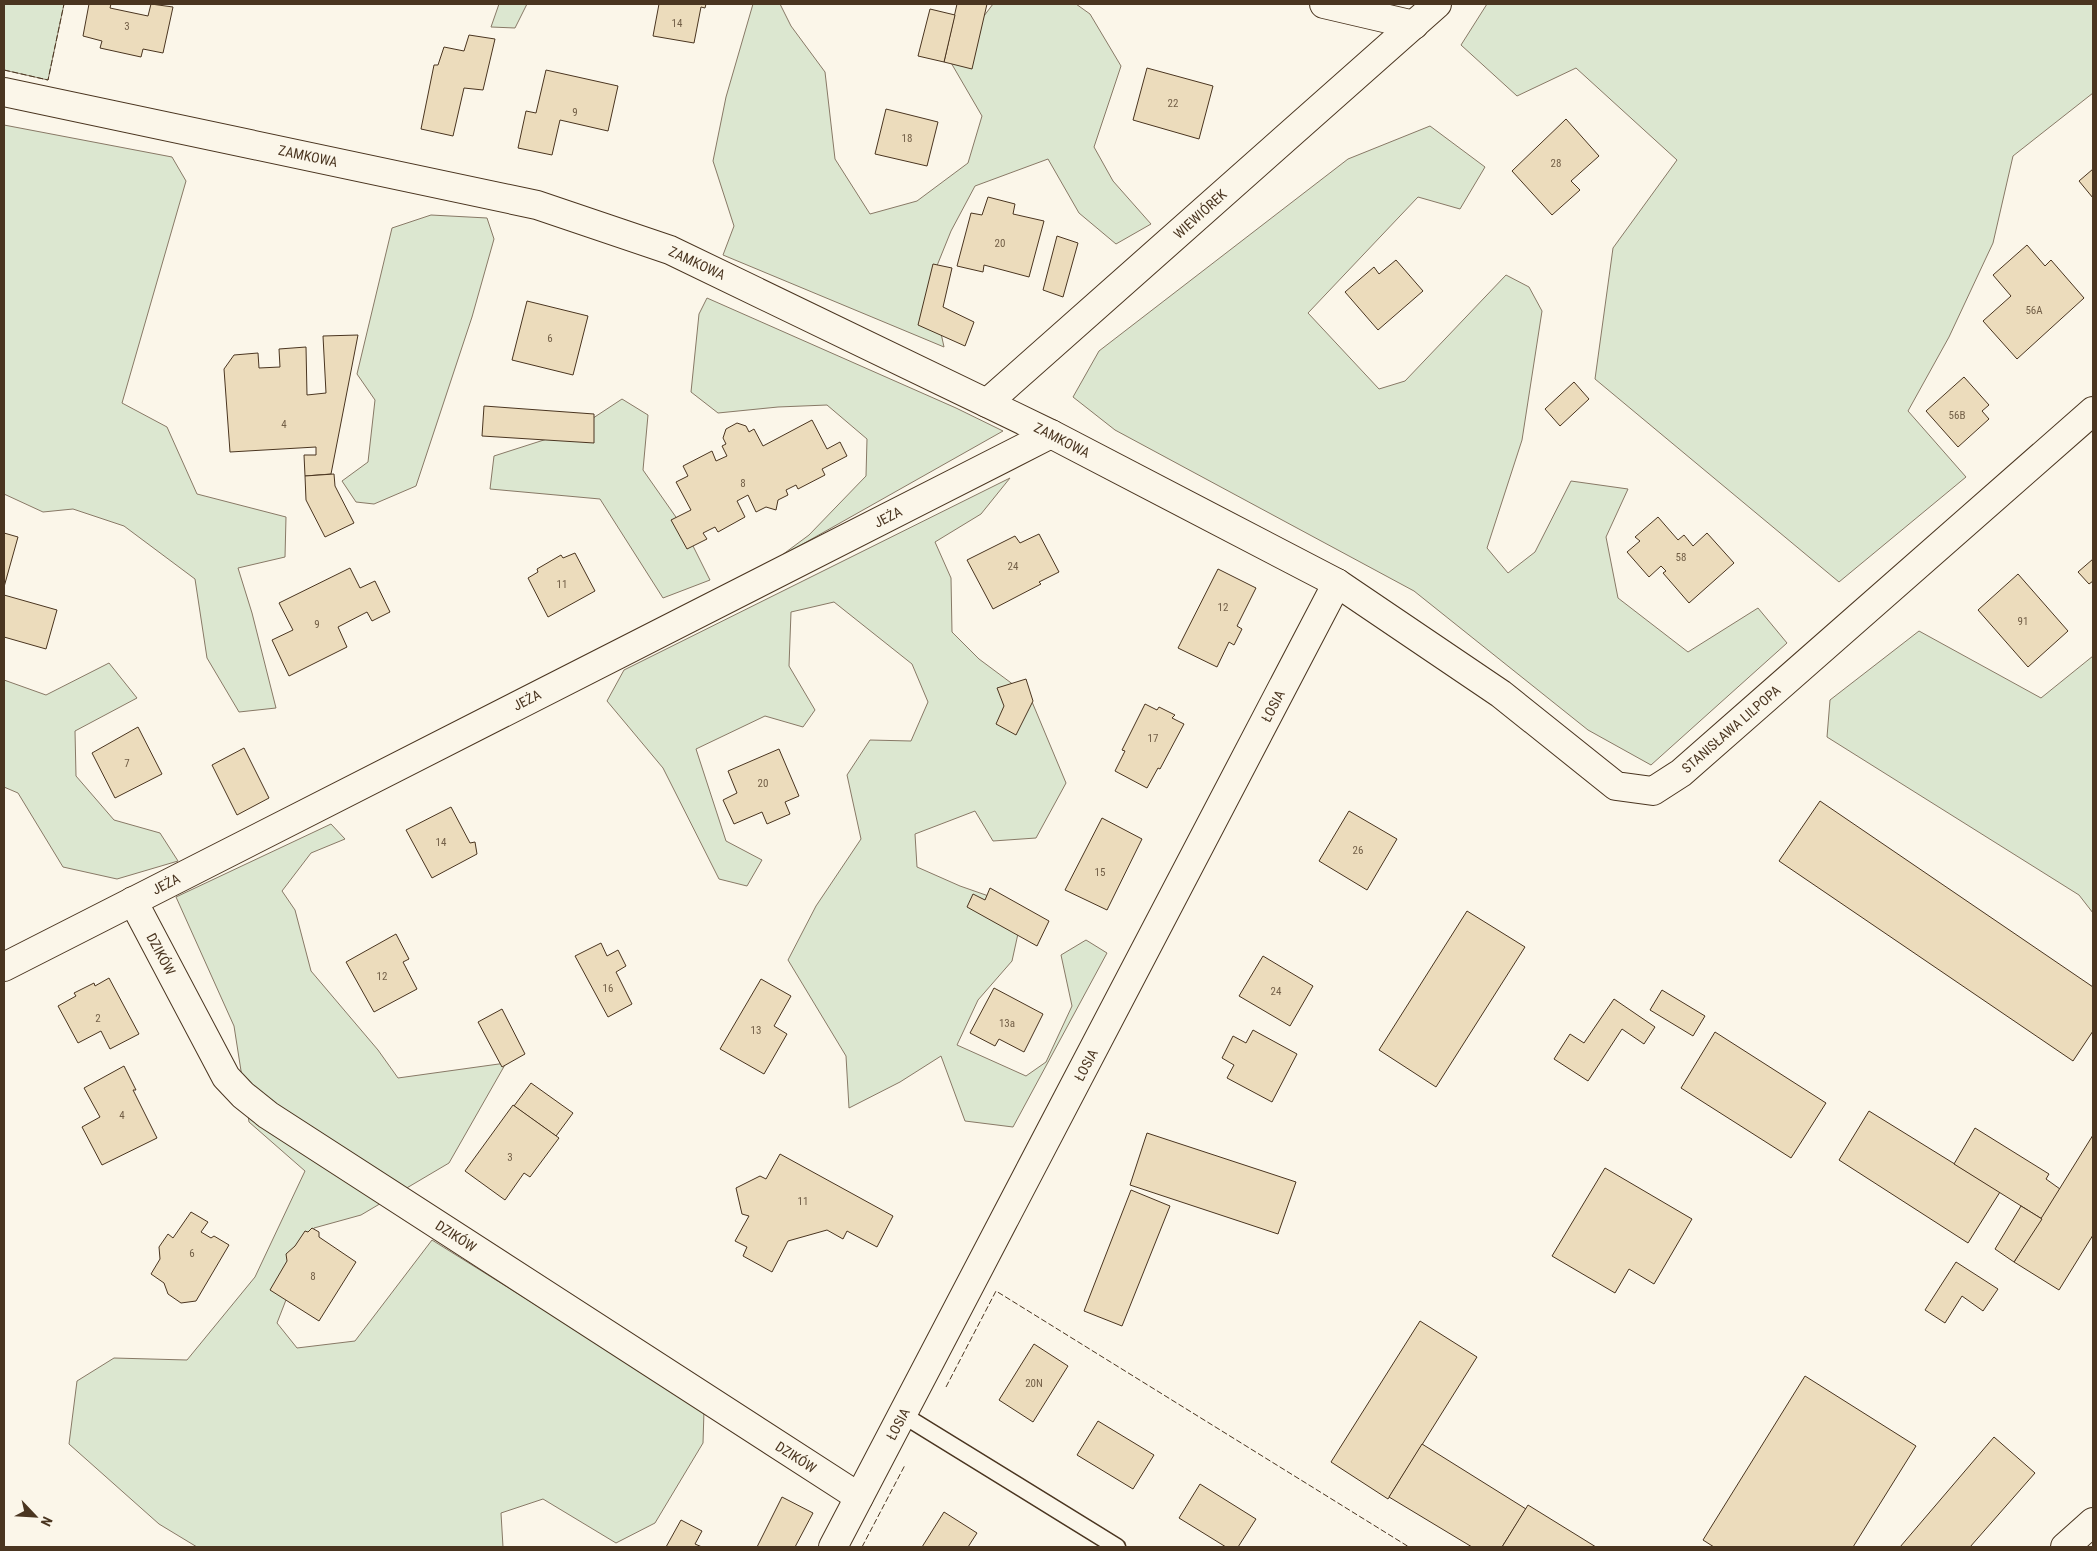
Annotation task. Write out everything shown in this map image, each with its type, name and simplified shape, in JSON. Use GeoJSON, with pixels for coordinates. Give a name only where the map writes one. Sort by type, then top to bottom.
{"type":"FeatureCollection","features":[{"type":"Feature","properties":{"kind":"street"},"geometry":{"type":"LineString","coordinates":[[1324,4],[1414,25]]}},
{"type":"Feature","properties":{"kind":"street","name":"WIEWIÓREK"},"geometry":{"type":"LineString","coordinates":[[988,402],[1437,4]]}},
{"type":"Feature","properties":{"kind":"street","name":"ZAMKOWA"},"geometry":{"type":"LineString","coordinates":[[4,92],[537,205],[670,250],[988,402],[1338,583]]}},
{"type":"Feature","properties":{"kind":"street","name":"STANISŁAWA LILPOPA"},"geometry":{"type":"LineString","coordinates":[[1338,583],[1501,694],[1616,786],[1653,791],[1681,773],[2093,411]]}},
{"type":"Feature","properties":{"kind":"street","name":"JEŻA"},"geometry":{"type":"LineString","coordinates":[[4,967],[1051,434]]}},
{"type":"Feature","properties":{"kind":"street","name":"ŁOSIA"},"geometry":{"type":"LineString","coordinates":[[834,1547],[1338,583]]}},
{"type":"Feature","properties":{"kind":"street","name":"DZIKÓW"},"geometry":{"type":"LineString","coordinates":[[133,901],[226,1077],[243,1096],[268,1115],[859,1497]]}},
{"type":"Feature","properties":{"kind":"street"},"geometry":{"type":"LineString","coordinates":[[2065,1547],[2093,1522]]}},
{"type":"Feature","properties":{"kind":"lane"},"geometry":{"type":"LineString","coordinates":[[903,1415],[1117,1547]]}},
{"type":"Feature","properties":{"kind":"green space"},"geometry":{"type":"Polygon","coordinates":[[[4,4],[64,4],[48,80],[4,70],[4,4]]]}},
{"type":"Feature","properties":{"kind":"green space"},"geometry":{"type":"Polygon","coordinates":[[[499,4],[527,4],[515,28],[491,27],[499,4]]]}},
{"type":"Feature","properties":{"kind":"green space"},"geometry":{"type":"Polygon","coordinates":[[[753,4],[780,4],[791,26],[825,72],[835,159],[870,214],[917,201],[968,163],[982,116],[950,61],[993,4],[1076,4],[1090,14],[1121,66],[1094,147],[1113,181],[1151,224],[1116,244],[1079,213],[1048,159],[975,186],[951,231],[930,283],[944,347],[723,255],[734,226],[713,161],[726,97],[753,4]]]}},
{"type":"Feature","properties":{"kind":"green space"},"geometry":{"type":"Polygon","coordinates":[[[1487,4],[2093,4],[2093,93],[2013,156],[1993,243],[1949,337],[1908,411],[1966,477],[1839,582],[1595,379],[1613,248],[1677,160],[1576,68],[1517,96],[1461,45],[1487,4]]]}},
{"type":"Feature","properties":{"kind":"green space"},"geometry":{"type":"Polygon","coordinates":[[[4,125],[172,157],[186,181],[122,403],[167,427],[197,494],[286,517],[285,557],[238,568],[252,613],[276,708],[239,712],[207,658],[195,579],[124,526],[73,509],[43,512],[4,494],[4,125]]]}},
{"type":"Feature","properties":{"kind":"green space"},"geometry":{"type":"Polygon","coordinates":[[[1430,126],[1485,167],[1460,209],[1418,197],[1308,313],[1379,389],[1405,381],[1506,275],[1529,287],[1542,311],[1522,440],[1487,548],[1508,573],[1535,552],[1571,481],[1628,489],[1606,537],[1618,598],[1688,652],[1758,608],[1787,643],[1651,765],[1588,730],[1414,591],[1115,430],[1073,397],[1099,351],[1348,159],[1430,126]]]}},
{"type":"Feature","properties":{"kind":"green space"},"geometry":{"type":"Polygon","coordinates":[[[431,215],[487,218],[494,239],[472,317],[416,486],[374,504],[356,502],[342,481],[368,462],[375,400],[357,374],[392,228],[431,215]]]}},
{"type":"Feature","properties":{"kind":"green space"},"geometry":{"type":"Polygon","coordinates":[[[707,298],[956,408],[1003,431],[778,558],[809,535],[866,476],[867,439],[827,405],[778,407],[718,413],[691,392],[699,314],[707,298]]]}},
{"type":"Feature","properties":{"kind":"green space"},"geometry":{"type":"Polygon","coordinates":[[[622,399],[648,415],[643,470],[685,530],[710,580],[663,598],[600,499],[490,489],[494,456],[575,430],[622,399]]]}},
{"type":"Feature","properties":{"kind":"green space"},"geometry":{"type":"Polygon","coordinates":[[[1010,478],[981,514],[935,542],[951,578],[952,632],[979,659],[1030,697],[1066,783],[1036,838],[993,841],[975,811],[915,834],[917,867],[960,886],[1020,907],[1021,920],[1012,961],[978,1000],[957,1045],[1026,1076],[1046,1062],[1072,1006],[1061,955],[1086,940],[1107,953],[1013,1127],[965,1121],[941,1056],[900,1082],[849,1108],[846,1056],[788,960],[816,906],[861,839],[847,775],[870,740],[911,741],[928,702],[912,664],[834,602],[791,612],[789,666],[815,710],[803,727],[765,716],[696,749],[726,841],[762,860],[747,886],[719,879],[663,768],[607,701],[624,670],[1010,478]]]}},
{"type":"Feature","properties":{"kind":"green space"},"geometry":{"type":"Polygon","coordinates":[[[1919,631],[2041,698],[2093,656],[2093,913],[2079,895],[1827,737],[1830,700],[1919,631]]]}},
{"type":"Feature","properties":{"kind":"green space"},"geometry":{"type":"Polygon","coordinates":[[[109,663],[137,698],[75,731],[76,776],[114,820],[160,833],[178,861],[117,879],[63,867],[18,793],[4,787],[4,680],[46,695],[109,663]]]}},
{"type":"Feature","properties":{"kind":"green space"},"geometry":{"type":"Polygon","coordinates":[[[331,824],[345,839],[311,853],[282,891],[295,910],[311,971],[378,1050],[398,1078],[506,1063],[449,1163],[361,1215],[314,1228],[277,1323],[297,1348],[355,1341],[432,1240],[704,1410],[703,1443],[655,1523],[616,1543],[543,1499],[501,1513],[503,1547],[197,1547],[159,1524],[69,1444],[77,1381],[114,1358],[187,1360],[255,1277],[305,1171],[249,1122],[234,1026],[176,897],[331,824]]]}},
{"type":"Feature","properties":{"kind":"building"},"geometry":{"type":"Polygon","coordinates":[[[89,4],[111,4],[110,8],[148,16],[151,4],[173,7],[163,53],[143,49],[141,57],[100,48],[102,41],[83,36],[89,4]]]}},
{"type":"Feature","properties":{"kind":"building"},"geometry":{"type":"Polygon","coordinates":[[[659,4],[706,4],[705,8],[701,7],[694,43],[653,36],[659,4]]]}},
{"type":"Feature","properties":{"kind":"building"},"geometry":{"type":"Polygon","coordinates":[[[957,4],[987,4],[972,69],[944,62],[957,4]]]}},
{"type":"Feature","properties":{"kind":"building"},"geometry":{"type":"Polygon","coordinates":[[[930,9],[955,15],[944,62],[918,56],[930,9]]]}},
{"type":"Feature","properties":{"kind":"building"},"geometry":{"type":"Polygon","coordinates":[[[469,35],[495,39],[483,90],[464,88],[453,136],[421,129],[434,65],[438,65],[444,47],[464,51],[469,35]]]}},
{"type":"Feature","properties":{"kind":"building"},"geometry":{"type":"Polygon","coordinates":[[[1147,68],[1213,86],[1199,139],[1133,120],[1147,68]]]}},
{"type":"Feature","properties":{"kind":"building"},"geometry":{"type":"Polygon","coordinates":[[[546,70],[618,86],[608,131],[560,120],[552,155],[518,148],[526,111],[536,113],[546,70]]]}},
{"type":"Feature","properties":{"kind":"building"},"geometry":{"type":"Polygon","coordinates":[[[886,109],[938,122],[927,166],[875,154],[886,109]]]}},
{"type":"Feature","properties":{"kind":"building"},"geometry":{"type":"Polygon","coordinates":[[[1566,119],[1599,156],[1571,181],[1580,190],[1552,215],[1512,171],[1566,119]]]}},
{"type":"Feature","properties":{"kind":"building"},"geometry":{"type":"Polygon","coordinates":[[[2093,169],[2093,198],[2079,181],[2093,169]]]}},
{"type":"Feature","properties":{"kind":"building"},"geometry":{"type":"Polygon","coordinates":[[[988,197],[1015,204],[1013,214],[1044,221],[1029,277],[984,265],[983,272],[957,266],[971,213],[982,215],[988,197]]]}},
{"type":"Feature","properties":{"kind":"building"},"geometry":{"type":"Polygon","coordinates":[[[1057,236],[1078,243],[1063,297],[1043,290],[1057,236]]]}},
{"type":"Feature","properties":{"kind":"building"},"geometry":{"type":"Polygon","coordinates":[[[2027,245],[2045,266],[2051,260],[2084,298],[2017,359],[1983,321],[2011,296],[1993,275],[2027,245]]]}},
{"type":"Feature","properties":{"kind":"building"},"geometry":{"type":"Polygon","coordinates":[[[1396,260],[1423,291],[1378,330],[1345,292],[1374,267],[1379,274],[1396,260]]]}},
{"type":"Feature","properties":{"kind":"building"},"geometry":{"type":"Polygon","coordinates":[[[933,264],[952,268],[943,307],[974,322],[965,346],[918,325],[933,264]]]}},
{"type":"Feature","properties":{"kind":"building"},"geometry":{"type":"Polygon","coordinates":[[[527,301],[588,316],[573,375],[512,360],[527,301]]]}},
{"type":"Feature","properties":{"kind":"building"},"geometry":{"type":"Polygon","coordinates":[[[358,335],[331,474],[305,476],[304,455],[316,455],[316,447],[230,452],[224,369],[234,355],[258,353],[259,368],[280,367],[279,349],[306,347],[307,395],[326,393],[323,336],[358,335]]]}},
{"type":"Feature","properties":{"kind":"building"},"geometry":{"type":"Polygon","coordinates":[[[1964,377],[1989,405],[1982,411],[1989,419],[1958,447],[1926,411],[1964,377]]]}},
{"type":"Feature","properties":{"kind":"building"},"geometry":{"type":"Polygon","coordinates":[[[1574,382],[1589,399],[1560,426],[1545,409],[1574,382]]]}},
{"type":"Feature","properties":{"kind":"building"},"geometry":{"type":"Polygon","coordinates":[[[484,406],[594,414],[594,443],[482,436],[484,406]]]}},
{"type":"Feature","properties":{"kind":"building"},"geometry":{"type":"Polygon","coordinates":[[[812,420],[827,449],[840,442],[847,456],[822,469],[825,475],[798,489],[796,485],[786,490],[788,495],[778,500],[776,510],[766,507],[756,512],[748,495],[737,501],[745,517],[718,532],[715,527],[703,533],[707,539],[687,549],[671,520],[691,510],[676,482],[688,476],[683,466],[712,451],[716,461],[727,456],[722,446],[726,444],[723,438],[726,429],[737,423],[746,426],[749,432],[754,429],[763,446],[812,420]]]}},
{"type":"Feature","properties":{"kind":"building"},"geometry":{"type":"Polygon","coordinates":[[[334,474],[335,486],[354,523],[325,537],[306,500],[305,476],[334,474]]]}},
{"type":"Feature","properties":{"kind":"building"},"geometry":{"type":"Polygon","coordinates":[[[1658,517],[1678,540],[1684,535],[1693,546],[1707,533],[1734,563],[1689,603],[1663,573],[1666,571],[1661,566],[1649,577],[1627,552],[1640,541],[1635,537],[1658,517]]]}},
{"type":"Feature","properties":{"kind":"building"},"geometry":{"type":"Polygon","coordinates":[[[4,533],[18,537],[4,587],[4,533]]]}},
{"type":"Feature","properties":{"kind":"building"},"geometry":{"type":"Polygon","coordinates":[[[1039,534],[1059,572],[1039,582],[1041,584],[993,609],[967,560],[1015,536],[1020,543],[1039,534]]]}},
{"type":"Feature","properties":{"kind":"building"},"geometry":{"type":"Polygon","coordinates":[[[575,553],[595,591],[548,617],[528,578],[538,572],[537,569],[561,555],[563,558],[575,553]]]}},
{"type":"Feature","properties":{"kind":"building"},"geometry":{"type":"Polygon","coordinates":[[[2093,559],[2093,581],[2089,584],[2078,572],[2093,559]]]}},
{"type":"Feature","properties":{"kind":"building"},"geometry":{"type":"Polygon","coordinates":[[[350,568],[360,588],[375,581],[390,612],[372,621],[367,612],[338,627],[347,647],[289,676],[272,640],[293,630],[279,603],[350,568]]]}},
{"type":"Feature","properties":{"kind":"building"},"geometry":{"type":"Polygon","coordinates":[[[1218,569],[1256,588],[1237,626],[1242,629],[1234,645],[1229,642],[1217,667],[1178,648],[1218,569]]]}},
{"type":"Feature","properties":{"kind":"building"},"geometry":{"type":"Polygon","coordinates":[[[2018,574],[2068,631],[2028,667],[1978,610],[2018,574]]]}},
{"type":"Feature","properties":{"kind":"building"},"geometry":{"type":"Polygon","coordinates":[[[4,595],[57,610],[46,649],[4,637],[4,595]]]}},
{"type":"Feature","properties":{"kind":"building"},"geometry":{"type":"Polygon","coordinates":[[[1026,679],[1033,701],[1016,735],[996,724],[1004,706],[997,688],[1026,679]]]}},
{"type":"Feature","properties":{"kind":"building"},"geometry":{"type":"Polygon","coordinates":[[[1145,704],[1157,710],[1159,707],[1175,715],[1172,718],[1184,724],[1160,769],[1158,768],[1147,788],[1115,771],[1125,751],[1122,750],[1145,704]]]}},
{"type":"Feature","properties":{"kind":"building"},"geometry":{"type":"Polygon","coordinates":[[[138,727],[162,774],[115,798],[92,753],[138,727]]]}},
{"type":"Feature","properties":{"kind":"building"},"geometry":{"type":"Polygon","coordinates":[[[244,748],[269,798],[237,815],[212,765],[244,748]]]}},
{"type":"Feature","properties":{"kind":"building"},"geometry":{"type":"Polygon","coordinates":[[[779,749],[799,796],[785,802],[790,814],[767,824],[762,812],[734,824],[723,800],[737,793],[728,771],[779,749]]]}},
{"type":"Feature","properties":{"kind":"building"},"geometry":{"type":"Polygon","coordinates":[[[1820,801],[2093,987],[2093,1031],[2073,1061],[1779,861],[1820,801]]]}},
{"type":"Feature","properties":{"kind":"building"},"geometry":{"type":"Polygon","coordinates":[[[451,807],[470,843],[475,842],[477,854],[432,878],[406,830],[451,807]]]}},
{"type":"Feature","properties":{"kind":"building"},"geometry":{"type":"Polygon","coordinates":[[[1349,811],[1397,839],[1367,890],[1319,861],[1349,811]]]}},
{"type":"Feature","properties":{"kind":"building"},"geometry":{"type":"Polygon","coordinates":[[[1102,818],[1142,839],[1107,910],[1065,890],[1102,818]]]}},
{"type":"Feature","properties":{"kind":"building"},"geometry":{"type":"Polygon","coordinates":[[[990,888],[1049,921],[1037,946],[967,907],[973,894],[985,900],[990,888]]]}},
{"type":"Feature","properties":{"kind":"building"},"geometry":{"type":"Polygon","coordinates":[[[1467,911],[1525,947],[1436,1087],[1379,1050],[1467,911]]]}},
{"type":"Feature","properties":{"kind":"building"},"geometry":{"type":"Polygon","coordinates":[[[396,934],[409,959],[403,962],[417,989],[374,1012],[346,962],[396,934]]]}},
{"type":"Feature","properties":{"kind":"building"},"geometry":{"type":"Polygon","coordinates":[[[601,943],[607,956],[618,950],[626,966],[616,972],[632,1004],[608,1017],[575,956],[601,943]]]}},
{"type":"Feature","properties":{"kind":"building"},"geometry":{"type":"Polygon","coordinates":[[[1263,956],[1313,986],[1290,1026],[1239,996],[1263,956]]]}},
{"type":"Feature","properties":{"kind":"building"},"geometry":{"type":"Polygon","coordinates":[[[109,978],[139,1034],[110,1049],[101,1031],[78,1043],[58,1006],[76,996],[74,993],[94,983],[95,986],[109,978]]]}},
{"type":"Feature","properties":{"kind":"building"},"geometry":{"type":"Polygon","coordinates":[[[761,979],[791,996],[774,1026],[787,1034],[764,1074],[720,1049],[761,979]]]}},
{"type":"Feature","properties":{"kind":"building"},"geometry":{"type":"Polygon","coordinates":[[[994,988],[1043,1014],[1024,1052],[999,1039],[995,1046],[970,1033],[994,988]]]}},
{"type":"Feature","properties":{"kind":"building"},"geometry":{"type":"Polygon","coordinates":[[[1662,990],[1705,1016],[1693,1036],[1650,1010],[1662,990]]]}},
{"type":"Feature","properties":{"kind":"building"},"geometry":{"type":"Polygon","coordinates":[[[1614,999],[1655,1027],[1644,1044],[1622,1029],[1588,1081],[1554,1059],[1570,1034],[1584,1043],[1614,999]]]}},
{"type":"Feature","properties":{"kind":"building"},"geometry":{"type":"Polygon","coordinates":[[[502,1009],[525,1054],[502,1067],[478,1022],[502,1009]]]}},
{"type":"Feature","properties":{"kind":"building"},"geometry":{"type":"Polygon","coordinates":[[[1253,1030],[1297,1054],[1272,1102],[1227,1078],[1234,1065],[1222,1058],[1233,1036],[1246,1043],[1253,1030]]]}},
{"type":"Feature","properties":{"kind":"building"},"geometry":{"type":"Polygon","coordinates":[[[1715,1032],[1826,1103],[1791,1158],[1681,1088],[1715,1032]]]}},
{"type":"Feature","properties":{"kind":"building"},"geometry":{"type":"Polygon","coordinates":[[[124,1066],[136,1090],[133,1090],[157,1138],[102,1165],[82,1127],[100,1117],[84,1088],[124,1066]]]}},
{"type":"Feature","properties":{"kind":"building"},"geometry":{"type":"Polygon","coordinates":[[[531,1083],[573,1113],[556,1136],[514,1106],[531,1083]]]}},
{"type":"Feature","properties":{"kind":"building"},"geometry":{"type":"Polygon","coordinates":[[[513,1105],[559,1138],[530,1177],[524,1173],[505,1200],[465,1171],[513,1105]]]}},
{"type":"Feature","properties":{"kind":"building"},"geometry":{"type":"Polygon","coordinates":[[[1869,1111],[2000,1192],[1968,1243],[1839,1160],[1869,1111]]]}},
{"type":"Feature","properties":{"kind":"building"},"geometry":{"type":"Polygon","coordinates":[[[1975,1128],[2049,1174],[2046,1179],[2060,1189],[2042,1219],[1954,1164],[1975,1128]]]}},
{"type":"Feature","properties":{"kind":"building"},"geometry":{"type":"Polygon","coordinates":[[[1147,1133],[1296,1182],[1278,1234],[1130,1185],[1147,1133]]]}},
{"type":"Feature","properties":{"kind":"building"},"geometry":{"type":"Polygon","coordinates":[[[2093,1135],[2093,1235],[2059,1290],[2014,1262],[2093,1135]]]}},
{"type":"Feature","properties":{"kind":"building"},"geometry":{"type":"Polygon","coordinates":[[[780,1154],[893,1216],[877,1247],[847,1231],[843,1239],[827,1230],[788,1241],[772,1272],[743,1256],[747,1247],[735,1241],[749,1216],[742,1214],[736,1188],[760,1176],[766,1179],[780,1154]]]}},
{"type":"Feature","properties":{"kind":"building"},"geometry":{"type":"Polygon","coordinates":[[[1605,1168],[1692,1219],[1654,1284],[1629,1269],[1615,1293],[1552,1256],[1605,1168]]]}},
{"type":"Feature","properties":{"kind":"building"},"geometry":{"type":"Polygon","coordinates":[[[1131,1190],[1170,1206],[1122,1326],[1084,1311],[1131,1190]]]}},
{"type":"Feature","properties":{"kind":"building"},"geometry":{"type":"Polygon","coordinates":[[[2021,1206],[2042,1219],[2014,1262],[1995,1249],[2021,1206]]]}},
{"type":"Feature","properties":{"kind":"building"},"geometry":{"type":"Polygon","coordinates":[[[191,1212],[208,1222],[201,1232],[211,1238],[214,1236],[229,1245],[196,1301],[181,1303],[168,1294],[164,1283],[151,1274],[160,1259],[159,1247],[168,1234],[173,1238],[191,1212]]]}},
{"type":"Feature","properties":{"kind":"building"},"geometry":{"type":"Polygon","coordinates":[[[312,1228],[319,1232],[319,1237],[356,1262],[319,1321],[270,1290],[287,1261],[286,1254],[295,1246],[305,1231],[308,1232],[312,1228]]]}},
{"type":"Feature","properties":{"kind":"building"},"geometry":{"type":"Polygon","coordinates":[[[1956,1262],[1998,1289],[1983,1311],[1962,1296],[1945,1323],[1925,1310],[1956,1262]]]}},
{"type":"Feature","properties":{"kind":"building"},"geometry":{"type":"Polygon","coordinates":[[[1420,1321],[1477,1357],[1388,1499],[1331,1462],[1420,1321]]]}},
{"type":"Feature","properties":{"kind":"building"},"geometry":{"type":"Polygon","coordinates":[[[1034,1344],[1068,1366],[1033,1422],[999,1400],[1034,1344]]]}},
{"type":"Feature","properties":{"kind":"building"},"geometry":{"type":"Polygon","coordinates":[[[1805,1376],[1916,1446],[1853,1547],[1714,1547],[1703,1540],[1805,1376]]]}},
{"type":"Feature","properties":{"kind":"building"},"geometry":{"type":"Polygon","coordinates":[[[1098,1421],[1154,1455],[1133,1489],[1077,1455],[1098,1421]]]}},
{"type":"Feature","properties":{"kind":"building"},"geometry":{"type":"Polygon","coordinates":[[[1994,1437],[2035,1473],[1970,1547],[1900,1547],[1994,1437]]]}},
{"type":"Feature","properties":{"kind":"building"},"geometry":{"type":"Polygon","coordinates":[[[1422,1444],[1526,1509],[1502,1547],[1472,1547],[1389,1497],[1422,1444]]]}},
{"type":"Feature","properties":{"kind":"building"},"geometry":{"type":"Polygon","coordinates":[[[1200,1484],[1256,1519],[1238,1547],[1226,1547],[1179,1518],[1200,1484]]]}},
{"type":"Feature","properties":{"kind":"building"},"geometry":{"type":"Polygon","coordinates":[[[782,1497],[813,1513],[795,1547],[757,1547],[782,1497]]]}},
{"type":"Feature","properties":{"kind":"building"},"geometry":{"type":"Polygon","coordinates":[[[1528,1505],[1596,1547],[1502,1547],[1528,1505]]]}},
{"type":"Feature","properties":{"kind":"building"},"geometry":{"type":"Polygon","coordinates":[[[944,1512],[977,1533],[968,1547],[922,1547],[944,1512]]]}},
{"type":"Feature","properties":{"kind":"building"},"geometry":{"type":"Polygon","coordinates":[[[681,1520],[702,1531],[695,1544],[702,1547],[666,1547],[681,1520]]]}},
{"type":"Feature","properties":{"kind":"fence"},"geometry":{"type":"LineString","coordinates":[[4,70],[48,80],[64,4]]}},
{"type":"Feature","properties":{"kind":"fence"},"geometry":{"type":"LineString","coordinates":[[946,1387],[996,1291],[1409,1547]]}},
{"type":"Feature","properties":{"kind":"fence"},"geometry":{"type":"LineString","coordinates":[[862,1547],[905,1465]]}}]}
